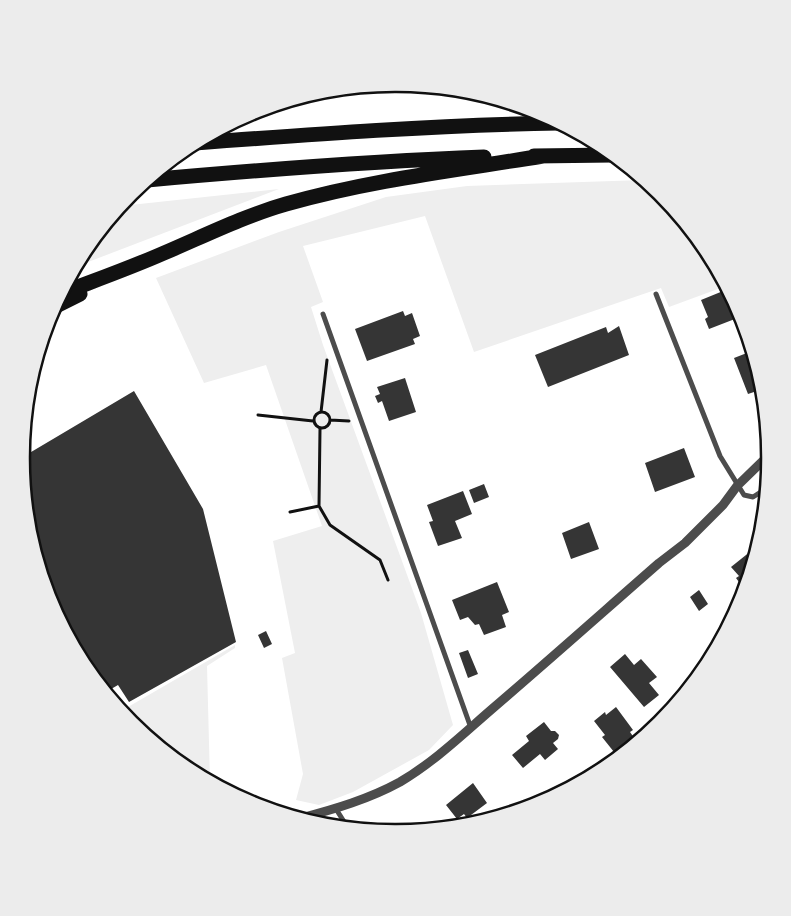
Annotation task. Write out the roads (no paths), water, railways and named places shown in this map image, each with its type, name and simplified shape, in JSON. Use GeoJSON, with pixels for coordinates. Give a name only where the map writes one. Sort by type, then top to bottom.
{"type":"FeatureCollection","features":[{"type":"Feature","properties":{"kind":"highway"},"geometry":{"type":"LineString","coordinates":[[212,142],[443,126],[543,123]]}},
{"type":"Feature","properties":{"kind":"highway"},"geometry":{"type":"LineString","coordinates":[[160,179],[289,167],[419,159],[600,154]]}},
{"type":"Feature","properties":{"kind":"highway"},"geometry":{"type":"LineString","coordinates":[[71,289],[137,265],[246,218],[285,204],[387,182],[542,156]]}},
{"type":"Feature","properties":{"kind":"highway"},"geometry":{"type":"LineString","coordinates":[[66,301],[137,265]]}},
{"type":"Feature","properties":{"kind":"street"},"geometry":{"type":"LineString","coordinates":[[656,294],[720,456],[744,495],[753,497],[759,493]]}},
{"type":"Feature","properties":{"kind":"street"},"geometry":{"type":"LineString","coordinates":[[323,314],[472,729]]}},
{"type":"Feature","properties":{"kind":"street"},"geometry":{"type":"LineString","coordinates":[[315,814],[336,809],[400,782],[472,729],[658,563],[685,543],[724,506],[737,486],[761,463]]}},
{"type":"Feature","properties":{"kind":"street"},"geometry":{"type":"LineString","coordinates":[[336,809],[342,819]]}}]}
